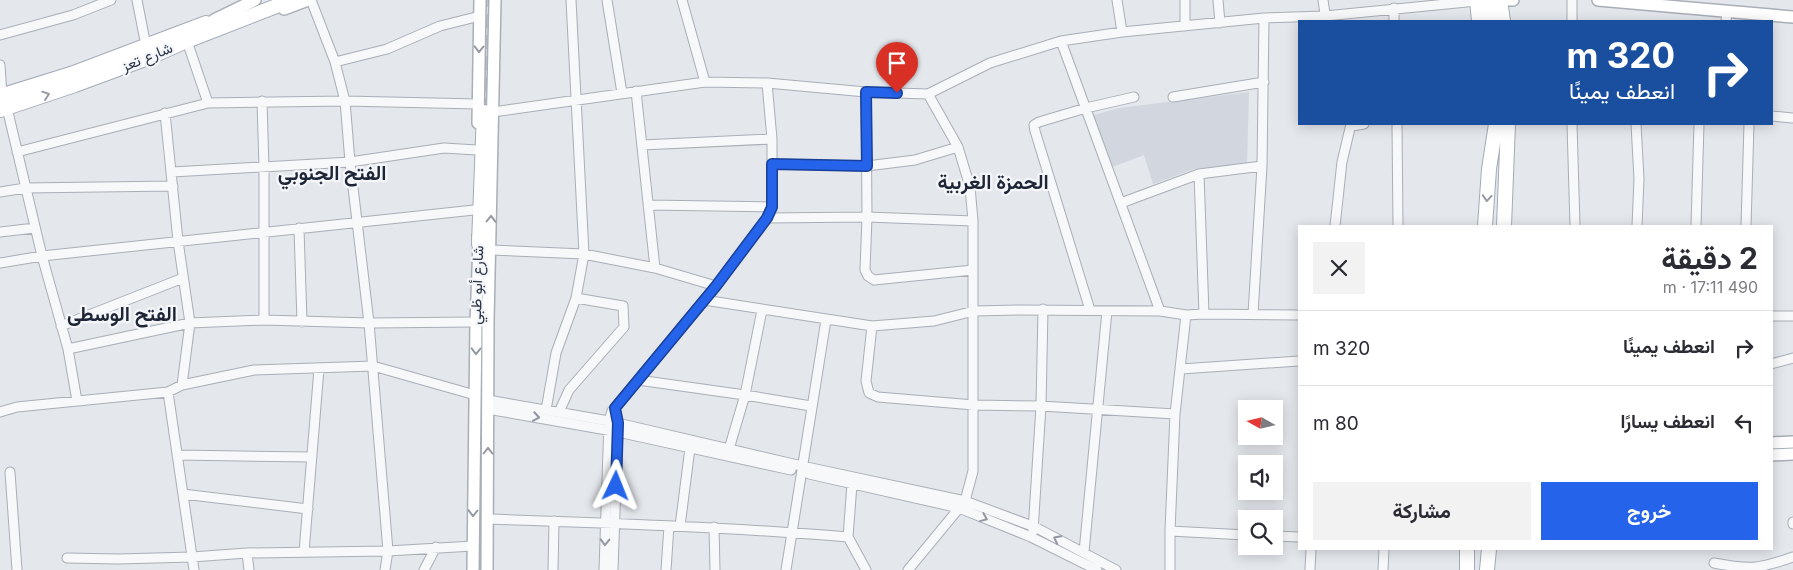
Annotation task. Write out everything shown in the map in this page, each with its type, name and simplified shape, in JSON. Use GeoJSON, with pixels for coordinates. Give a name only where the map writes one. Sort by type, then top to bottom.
{"type":"FeatureCollection","features":[{"type":"Feature","properties":{"kind":"main road"},"geometry":{"type":"LineString","coordinates":[[214,20],[255,0]]}},
{"type":"Feature","properties":{"kind":"main road","name":"شارع تعز"},"geometry":{"type":"LineString","coordinates":[[2,102],[75,85],[214,20],[268,0]]}},
{"type":"Feature","properties":{"kind":"main road","name":"شارع تعز"},"geometry":{"type":"LineString","coordinates":[[147,52],[184,42],[292,0]]}},
{"type":"Feature","properties":{"kind":"main road"},"geometry":{"type":"LineString","coordinates":[[147,52],[189,47],[309,0]]}},
{"type":"Feature","properties":{"kind":"main road","name":"شارع أبو ظبي"},"geometry":{"type":"LineString","coordinates":[[480,0],[485,110]]}},
{"type":"Feature","properties":{"kind":"main road","name":"شارع أبو ظبي"},"geometry":{"type":"LineString","coordinates":[[487,570],[488,404],[485,247],[474,210],[477,150],[485,110],[495,0]]}},
{"type":"Feature","properties":{"kind":"main road"},"geometry":{"type":"LineString","coordinates":[[1479,20],[1481,0]]}},
{"type":"Feature","properties":{"kind":"main road"},"geometry":{"type":"LineString","coordinates":[[1481,0],[1491,20]]}},
{"type":"Feature","properties":{"kind":"main road"},"geometry":{"type":"LineString","coordinates":[[1500,0],[1503,20]]}},
{"type":"Feature","properties":{"kind":"main road"},"geometry":{"type":"LineString","coordinates":[[1511,20],[1510,0],[1514,0]]}},
{"type":"Feature","properties":{"kind":"main road"},"geometry":{"type":"LineString","coordinates":[[1598,0],[1727,17],[1793,17]]}},
{"type":"Feature","properties":{"kind":"main road"},"geometry":{"type":"LineString","coordinates":[[485,110],[485,247]]}},
{"type":"Feature","properties":{"kind":"main road"},"geometry":{"type":"LineString","coordinates":[[1487,125],[1489,169]]}},
{"type":"Feature","properties":{"kind":"main road"},"geometry":{"type":"LineString","coordinates":[[1485,225],[1489,169],[1496,125]]}},
{"type":"Feature","properties":{"kind":"main road"},"geometry":{"type":"LineString","coordinates":[[1504,225],[1508,125]]}},
{"type":"Feature","properties":{"kind":"main road"},"geometry":{"type":"LineString","coordinates":[[1507,170],[1514,125]]}},
{"type":"Feature","properties":{"kind":"main road","name":"شارع أبو ظبي"},"geometry":{"type":"LineString","coordinates":[[473,570],[476,322],[485,247]]}},
{"type":"Feature","properties":{"kind":"main road"},"geometry":{"type":"LineString","coordinates":[[1773,443],[1793,442]]}},
{"type":"Feature","properties":{"kind":"main road"},"geometry":{"type":"LineString","coordinates":[[1773,455],[1793,454]]}},
{"type":"Feature","properties":{"kind":"main road"},"geometry":{"type":"LineString","coordinates":[[1466,568],[1467,550]]}},
{"type":"Feature","properties":{"kind":"main road"},"geometry":{"type":"LineString","coordinates":[[1487,570],[1489,550]]}},
{"type":"Feature","properties":{"kind":"street"},"geometry":{"type":"LineString","coordinates":[[0,35],[73,15],[111,0]]}},
{"type":"Feature","properties":{"kind":"street"},"geometry":{"type":"LineString","coordinates":[[137,0],[147,52]]}},
{"type":"Feature","properties":{"kind":"street"},"geometry":{"type":"LineString","coordinates":[[309,0],[335,62],[345,101],[373,366],[388,551],[385,570]]}},
{"type":"Feature","properties":{"kind":"street"},"geometry":{"type":"LineString","coordinates":[[546,410],[556,353],[576,298],[584,254],[577,99],[570,0]]}},
{"type":"Feature","properties":{"kind":"street"},"geometry":{"type":"LineString","coordinates":[[607,0],[622,93]]}},
{"type":"Feature","properties":{"kind":"street"},"geometry":{"type":"LineString","coordinates":[[682,0],[705,82]]}},
{"type":"Feature","properties":{"kind":"street"},"geometry":{"type":"LineString","coordinates":[[1117,0],[1122,32]]}},
{"type":"Feature","properties":{"kind":"street"},"geometry":{"type":"LineString","coordinates":[[1184,0],[1185,26]]}},
{"type":"Feature","properties":{"kind":"street"},"geometry":{"type":"LineString","coordinates":[[1218,0],[1220,23]]}},
{"type":"Feature","properties":{"kind":"street"},"geometry":{"type":"LineString","coordinates":[[1323,0],[1326,19]]}},
{"type":"Feature","properties":{"kind":"street"},"geometry":{"type":"LineString","coordinates":[[17,152],[208,103],[345,101],[485,110],[705,82],[767,83],[866,92],[928,94],[990,64],[1061,41],[1122,32],[1264,18],[1326,19],[1399,5],[1481,0]]}},
{"type":"Feature","properties":{"kind":"street"},"geometry":{"type":"LineString","coordinates":[[1572,0],[1572,20]]}},
{"type":"Feature","properties":{"kind":"street"},"geometry":{"type":"LineString","coordinates":[[1394,20],[1399,5]]}},
{"type":"Feature","properties":{"kind":"street"},"geometry":{"type":"LineString","coordinates":[[335,62],[387,48],[440,26],[480,16]]}},
{"type":"Feature","properties":{"kind":"street"},"geometry":{"type":"LineString","coordinates":[[1252,314],[1262,166],[1264,18]]}},
{"type":"Feature","properties":{"kind":"street"},"geometry":{"type":"LineString","coordinates":[[1061,41],[1160,311]]}},
{"type":"Feature","properties":{"kind":"street"},"geometry":{"type":"LineString","coordinates":[[189,47],[208,103]]}},
{"type":"Feature","properties":{"kind":"street"},"geometry":{"type":"LineString","coordinates":[[0,65],[2,102],[17,152],[42,256],[68,349],[77,401]]}},
{"type":"Feature","properties":{"kind":"street"},"geometry":{"type":"LineString","coordinates":[[1173,97],[1264,82]]}},
{"type":"Feature","properties":{"kind":"street"},"geometry":{"type":"LineString","coordinates":[[604,570],[610,522],[615,408],[716,286],[767,218],[772,207],[772,139],[767,83]]}},
{"type":"Feature","properties":{"kind":"street"},"geometry":{"type":"LineString","coordinates":[[636,91],[655,268]]}},
{"type":"Feature","properties":{"kind":"street"},"geometry":{"type":"LineString","coordinates":[[866,92],[868,217],[865,270],[868,276],[874,280],[973,270]]}},
{"type":"Feature","properties":{"kind":"street"},"geometry":{"type":"LineString","coordinates":[[908,570],[962,504],[973,471],[974,311],[973,221],[970,187],[958,147],[928,94]]}},
{"type":"Feature","properties":{"kind":"street"},"geometry":{"type":"LineString","coordinates":[[1090,310],[1034,125],[1038,122],[1086,108],[1134,97]]}},
{"type":"Feature","properties":{"kind":"street"},"geometry":{"type":"LineString","coordinates":[[262,101],[264,320]]}},
{"type":"Feature","properties":{"kind":"street"},"geometry":{"type":"LineString","coordinates":[[165,113],[178,241],[190,323],[182,385]]}},
{"type":"Feature","properties":{"kind":"street"},"geometry":{"type":"LineString","coordinates":[[1773,116],[1793,118]]}},
{"type":"Feature","properties":{"kind":"street"},"geometry":{"type":"LineString","coordinates":[[1335,225],[1342,162],[1352,125]]}},
{"type":"Feature","properties":{"kind":"street"},"geometry":{"type":"LineString","coordinates":[[1397,125],[1398,225]]}},
{"type":"Feature","properties":{"kind":"street"},"geometry":{"type":"LineString","coordinates":[[1572,125],[1575,225]]}},
{"type":"Feature","properties":{"kind":"street"},"geometry":{"type":"LineString","coordinates":[[1636,125],[1639,179],[1637,225]]}},
{"type":"Feature","properties":{"kind":"street"},"geometry":{"type":"LineString","coordinates":[[1696,225],[1699,125]]}},
{"type":"Feature","properties":{"kind":"street"},"geometry":{"type":"LineString","coordinates":[[1746,225],[1750,125]]}},
{"type":"Feature","properties":{"kind":"street"},"geometry":{"type":"LineString","coordinates":[[642,145],[772,139]]}},
{"type":"Feature","properties":{"kind":"street"},"geometry":{"type":"LineString","coordinates":[[772,164],[867,166],[915,160],[958,147]]}},
{"type":"Feature","properties":{"kind":"street"},"geometry":{"type":"LineString","coordinates":[[172,172],[350,162],[444,148],[477,150]]}},
{"type":"Feature","properties":{"kind":"street"},"geometry":{"type":"LineString","coordinates":[[1121,203],[1199,174],[1262,166]]}},
{"type":"Feature","properties":{"kind":"street"},"geometry":{"type":"LineString","coordinates":[[1199,174],[1204,314]]}},
{"type":"Feature","properties":{"kind":"street"},"geometry":{"type":"LineString","coordinates":[[0,192],[25,188],[173,186]]}},
{"type":"Feature","properties":{"kind":"street"},"geometry":{"type":"LineString","coordinates":[[648,205],[772,207]]}},
{"type":"Feature","properties":{"kind":"street"},"geometry":{"type":"LineString","coordinates":[[0,262],[264,231],[474,210]]}},
{"type":"Feature","properties":{"kind":"street"},"geometry":{"type":"LineString","coordinates":[[767,218],[868,217],[973,221]]}},
{"type":"Feature","properties":{"kind":"street"},"geometry":{"type":"LineString","coordinates":[[0,232],[36,228]]}},
{"type":"Feature","properties":{"kind":"street"},"geometry":{"type":"LineString","coordinates":[[299,228],[302,322]]}},
{"type":"Feature","properties":{"kind":"street"},"geometry":{"type":"LineString","coordinates":[[485,247],[584,254],[655,268],[716,286]]}},
{"type":"Feature","properties":{"kind":"street"},"geometry":{"type":"LineString","coordinates":[[61,326],[183,278]]}},
{"type":"Feature","properties":{"kind":"street"},"geometry":{"type":"LineString","coordinates":[[559,412],[568,390],[624,327],[623,306],[576,298]]}},
{"type":"Feature","properties":{"kind":"street"},"geometry":{"type":"LineString","coordinates":[[704,300],[872,326],[934,320],[974,311],[1043,309],[1160,311],[1186,315],[1298,315]]}},
{"type":"Feature","properties":{"kind":"street"},"geometry":{"type":"LineString","coordinates":[[1031,537],[1035,527],[1041,406],[1043,309]]}},
{"type":"Feature","properties":{"kind":"street"},"geometry":{"type":"LineString","coordinates":[[730,448],[744,395],[762,310]]}},
{"type":"Feature","properties":{"kind":"street"},"geometry":{"type":"LineString","coordinates":[[1082,561],[1107,311]]}},
{"type":"Feature","properties":{"kind":"street"},"geometry":{"type":"LineString","coordinates":[[1170,570],[1175,414],[1186,315]]}},
{"type":"Feature","properties":{"kind":"street"},"geometry":{"type":"LineString","coordinates":[[1773,316],[1793,316]]}},
{"type":"Feature","properties":{"kind":"street"},"geometry":{"type":"LineString","coordinates":[[68,349],[190,323],[264,320],[369,323],[476,322]]}},
{"type":"Feature","properties":{"kind":"street"},"geometry":{"type":"LineString","coordinates":[[786,570],[826,320]]}},
{"type":"Feature","properties":{"kind":"street"},"geometry":{"type":"LineString","coordinates":[[872,326],[866,380],[869,393],[878,397],[974,405],[1041,406],[1175,414]]}},
{"type":"Feature","properties":{"kind":"street"},"geometry":{"type":"LineString","coordinates":[[1773,363],[1793,358]]}},
{"type":"Feature","properties":{"kind":"street"},"geometry":{"type":"LineString","coordinates":[[1181,369],[1298,361]]}},
{"type":"Feature","properties":{"kind":"street"},"geometry":{"type":"LineString","coordinates":[[0,412],[17,407],[168,392],[182,385],[254,370],[373,366],[475,395]]}},
{"type":"Feature","properties":{"kind":"street"},"geometry":{"type":"LineString","coordinates":[[304,552],[319,369]]}},
{"type":"Feature","properties":{"kind":"street"},"geometry":{"type":"LineString","coordinates":[[638,380],[811,406]]}},
{"type":"Feature","properties":{"kind":"street"},"geometry":{"type":"LineString","coordinates":[[168,392],[194,570]]}},
{"type":"Feature","properties":{"kind":"street"},"geometry":{"type":"LineString","coordinates":[[488,404],[559,412],[690,448],[801,469],[962,504],[1035,527],[1097,570]]}},
{"type":"Feature","properties":{"kind":"street"},"geometry":{"type":"LineString","coordinates":[[488,404],[730,448],[852,484],[962,504],[1082,561],[1116,570]]}},
{"type":"Feature","properties":{"kind":"street"},"geometry":{"type":"LineString","coordinates":[[680,526],[690,448]]}},
{"type":"Feature","properties":{"kind":"street"},"geometry":{"type":"LineString","coordinates":[[177,455],[312,457]]}},
{"type":"Feature","properties":{"kind":"street"},"geometry":{"type":"LineString","coordinates":[[10,472],[17,570]]}},
{"type":"Feature","properties":{"kind":"street"},"geometry":{"type":"LineString","coordinates":[[852,484],[848,537],[866,570]]}},
{"type":"Feature","properties":{"kind":"street"},"geometry":{"type":"LineString","coordinates":[[183,494],[308,509]]}},
{"type":"Feature","properties":{"kind":"street"},"geometry":{"type":"LineString","coordinates":[[488,519],[714,527],[848,537]]}},
{"type":"Feature","properties":{"kind":"street"},"geometry":{"type":"LineString","coordinates":[[553,570],[554,521]]}},
{"type":"Feature","properties":{"kind":"street"},"geometry":{"type":"LineString","coordinates":[[610,522],[613,570]]}},
{"type":"Feature","properties":{"kind":"street"},"geometry":{"type":"LineString","coordinates":[[666,570],[668,526]]}},
{"type":"Feature","properties":{"kind":"street"},"geometry":{"type":"LineString","coordinates":[[714,527],[714,570]]}},
{"type":"Feature","properties":{"kind":"street"},"geometry":{"type":"LineString","coordinates":[[1170,532],[1238,535]]}},
{"type":"Feature","properties":{"kind":"street"},"geometry":{"type":"LineString","coordinates":[[1283,536],[1298,537]]}},
{"type":"Feature","properties":{"kind":"street"},"geometry":{"type":"LineString","coordinates":[[67,558],[192,557],[247,553],[388,551],[473,546]]}},
{"type":"Feature","properties":{"kind":"street"},"geometry":{"type":"LineString","coordinates":[[424,570],[436,547]]}},
{"type":"Feature","properties":{"kind":"street"},"geometry":{"type":"LineString","coordinates":[[1310,570],[1311,550]]}},
{"type":"Feature","properties":{"kind":"street"},"geometry":{"type":"LineString","coordinates":[[1384,550],[1384,570]]}},
{"type":"Feature","properties":{"kind":"street"},"geometry":{"type":"LineString","coordinates":[[247,553],[249,570]]}},
{"type":"Feature","properties":{"kind":"street"},"geometry":{"type":"LineString","coordinates":[[1714,562],[1741,568],[1766,568],[1793,557]]}},
{"type":"Feature","properties":{"kind":"shaded area"},"geometry":{"type":"Polygon","coordinates":[[[1249,92],[1247,165],[1194,169],[1153,184],[1144,155],[1110,168],[1090,116],[1119,108],[1249,92]]]}},
{"type":"Feature","properties":{"kind":"tunnel"},"geometry":{"type":"LineString","coordinates":[[484,112],[487,0]]}},
{"type":"Feature","properties":{"kind":"district","name":"الفتح الجنوبي"},"geometry":{"type":"Point","coordinates":[332,173]}},
{"type":"Feature","properties":{"kind":"district","name":"الحمزة الغربية"},"geometry":{"type":"Point","coordinates":[993,182]}},
{"type":"Feature","properties":{"kind":"district","name":"الفتح الوسطى"},"geometry":{"type":"Point","coordinates":[122,314]}},
{"type":"Feature","properties":{"kind":"route"},"geometry":{"type":"LineString","coordinates":[[616,486],[618,423],[615,408],[716,286],[767,218],[772,207],[772,164],[867,166],[866,92],[897,93]]}}]}
